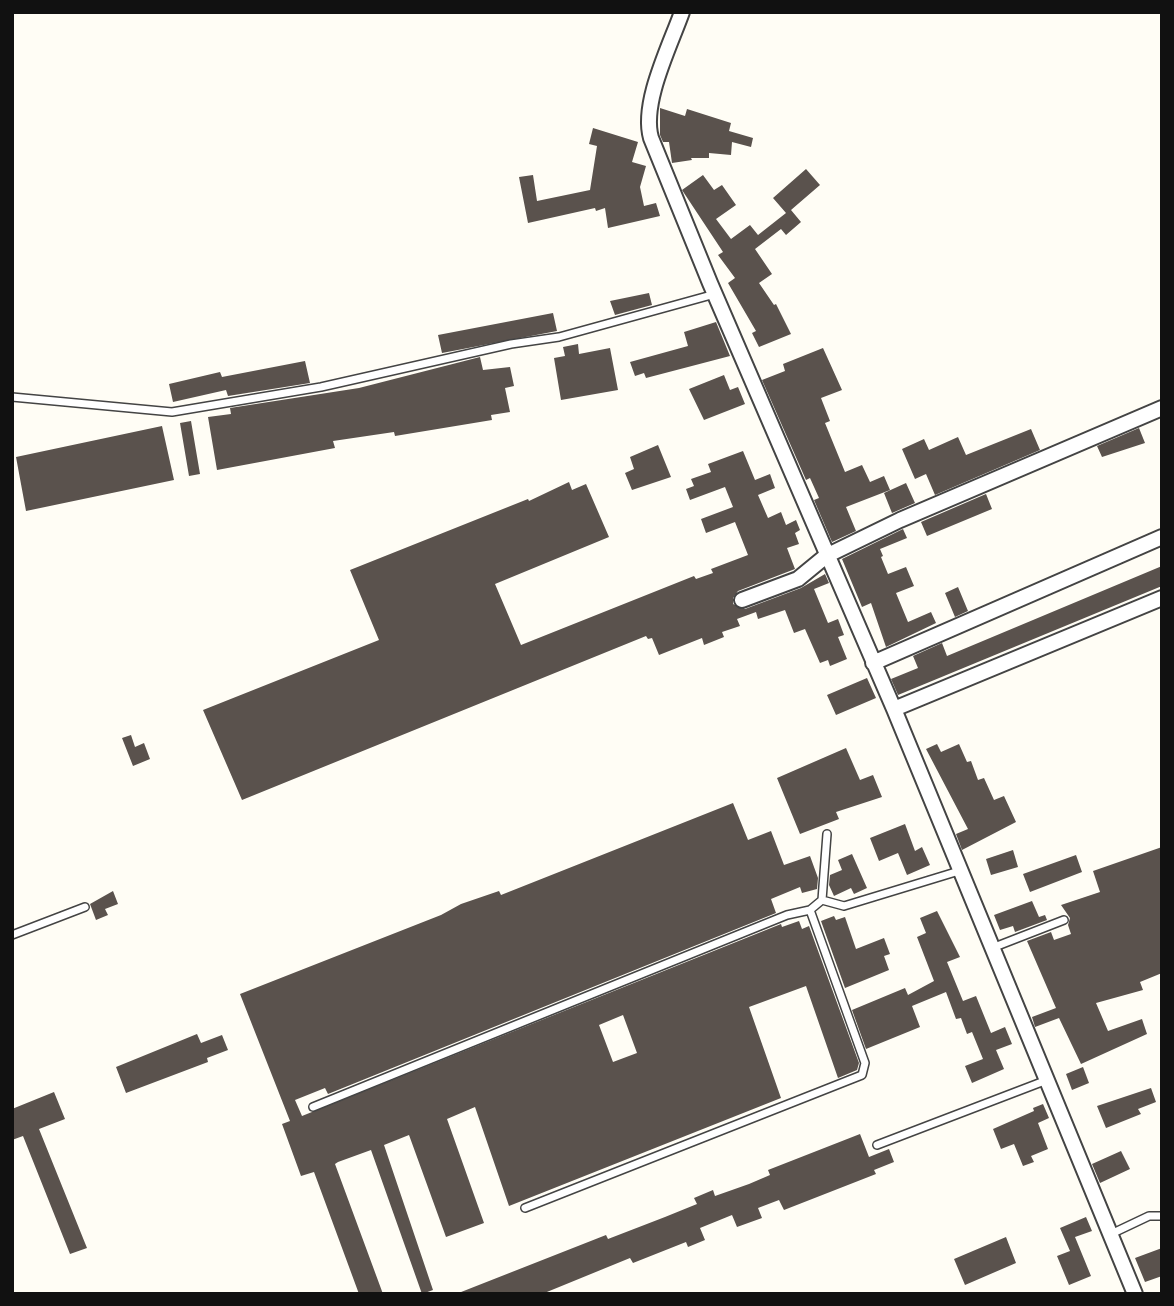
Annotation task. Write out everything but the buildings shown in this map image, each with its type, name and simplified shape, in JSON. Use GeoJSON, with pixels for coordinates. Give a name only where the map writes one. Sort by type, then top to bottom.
{"type":"FeatureCollection","features":[{"type":"Feature","properties":{"kind":"street"},"geometry":{"type":"LineString","coordinates":[[682,12],[650,106],[648,127],[715,294],[894,709],[1135,1294]]}},
{"type":"Feature","properties":{"kind":"street"},"geometry":{"type":"LineString","coordinates":[[741,600],[798,579],[826,556],[900,520],[1162,408]]}},
{"type":"Feature","properties":{"kind":"street"},"geometry":{"type":"LineString","coordinates":[[873,663],[1162,537]]}},
{"type":"Feature","properties":{"kind":"street"},"geometry":{"type":"LineString","coordinates":[[894,709],[1162,598]]}},
{"type":"Feature","properties":{"kind":"lane"},"geometry":{"type":"LineString","coordinates":[[12,397],[172,412],[321,387],[512,344],[559,337],[715,294]]}},
{"type":"Feature","properties":{"kind":"lane"},"geometry":{"type":"LineString","coordinates":[[313,1107],[787,915],[810,910],[822,900],[827,834]]}},
{"type":"Feature","properties":{"kind":"lane"},"geometry":{"type":"LineString","coordinates":[[822,900],[844,906],[959,871]]}},
{"type":"Feature","properties":{"kind":"lane"},"geometry":{"type":"LineString","coordinates":[[12,935],[85,907]]}},
{"type":"Feature","properties":{"kind":"lane"},"geometry":{"type":"LineString","coordinates":[[525,1208],[862,1075],[865,1063],[810,910]]}},
{"type":"Feature","properties":{"kind":"lane"},"geometry":{"type":"LineString","coordinates":[[992,948],[1063,920]]}},
{"type":"Feature","properties":{"kind":"lane"},"geometry":{"type":"LineString","coordinates":[[877,1145],[1048,1080]]}},
{"type":"Feature","properties":{"kind":"lane"},"geometry":{"type":"LineString","coordinates":[[1110,1234],[1149,1216],[1162,1216]]}}]}
